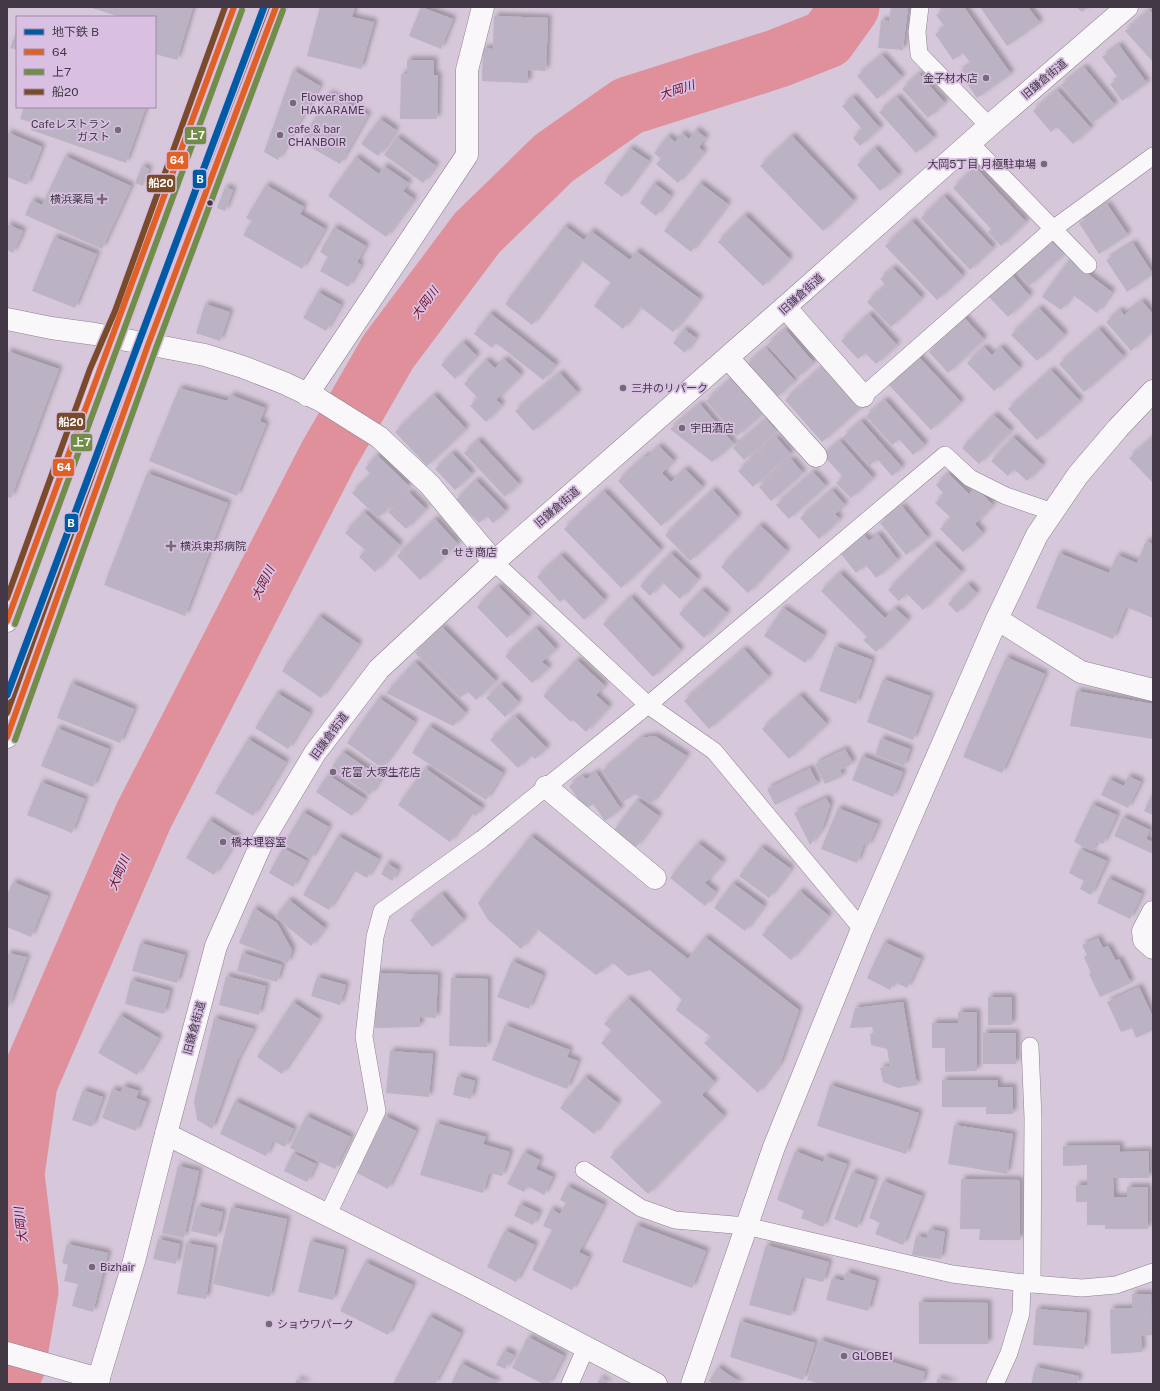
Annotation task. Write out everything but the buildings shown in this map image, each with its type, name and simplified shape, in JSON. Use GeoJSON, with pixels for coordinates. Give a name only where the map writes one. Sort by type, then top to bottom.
{"type":"FeatureCollection","features":[{"type":"Feature","properties":{"kind":"street"},"geometry":{"type":"LineString","coordinates":[[7,622],[14,581],[112,338],[234,7]]}},
{"type":"Feature","properties":{"kind":"street"},"geometry":{"type":"LineString","coordinates":[[7,737],[148,345],[276,7]]}},
{"type":"Feature","properties":{"kind":"street"},"geometry":{"type":"LineString","coordinates":[[313,397],[467,155],[467,70],[483,7]]}},
{"type":"Feature","properties":{"kind":"street","name":"旧鎌倉街道"},"geometry":{"type":"LineString","coordinates":[[98,1382],[134,1261],[216,946],[263,840],[315,752],[379,669],[494,562],[786,307],[989,126],[1127,7]]}},
{"type":"Feature","properties":{"kind":"street"},"geometry":{"type":"LineString","coordinates":[[786,307],[863,396]]}},
{"type":"Feature","properties":{"kind":"street"},"geometry":{"type":"LineString","coordinates":[[7,318],[205,355],[243,366],[313,397],[379,438],[430,485],[494,562]]}},
{"type":"Feature","properties":{"kind":"street"},"geometry":{"type":"LineString","coordinates":[[728,358],[816,456]]}},
{"type":"Feature","properties":{"kind":"street"},"geometry":{"type":"LineString","coordinates":[[692,1384],[774,1147],[862,929],[998,619],[1037,535],[1078,475],[1118,428],[1153,392]]}},
{"type":"Feature","properties":{"kind":"street"},"geometry":{"type":"LineString","coordinates":[[998,619],[1081,672],[1153,690]]}},
{"type":"Feature","properties":{"kind":"street"},"geometry":{"type":"LineString","coordinates":[[546,787],[655,878]]}},
{"type":"Feature","properties":{"kind":"street"},"geometry":{"type":"LineString","coordinates":[[1153,912],[1143,931],[1144,940],[1153,948]]}},
{"type":"Feature","properties":{"kind":"street"},"geometry":{"type":"LineString","coordinates":[[166,1134],[656,1384]]}},
{"type":"Feature","properties":{"kind":"street"},"geometry":{"type":"LineString","coordinates":[[7,1353],[68,1370],[98,1382]]}},
{"type":"Feature","properties":{"kind":"lane"},"geometry":{"type":"LineString","coordinates":[[920,7],[917,32],[919,54],[989,126]]}},
{"type":"Feature","properties":{"kind":"lane"},"geometry":{"type":"LineString","coordinates":[[970,143],[1088,265]]}},
{"type":"Feature","properties":{"kind":"lane"},"geometry":{"type":"LineString","coordinates":[[863,396],[1053,228],[1153,156]]}},
{"type":"Feature","properties":{"kind":"lane"},"geometry":{"type":"LineString","coordinates":[[327,1216],[377,1111],[364,1037],[375,937],[382,911],[482,839],[648,705],[945,454],[970,478],[1006,496],[1053,512]]}},
{"type":"Feature","properties":{"kind":"lane"},"geometry":{"type":"LineString","coordinates":[[494,562],[648,705],[714,751],[862,929]]}},
{"type":"Feature","properties":{"kind":"lane"},"geometry":{"type":"LineString","coordinates":[[995,1384],[1009,1353],[1021,1313],[1027,1283],[1033,1118],[1030,1046]]}},
{"type":"Feature","properties":{"kind":"lane"},"geometry":{"type":"LineString","coordinates":[[584,1170],[640,1208],[675,1220],[746,1226],[952,1274],[1082,1288],[1116,1285],[1153,1272]]}},
{"type":"Feature","properties":{"kind":"lane"},"geometry":{"type":"LineString","coordinates":[[570,1384],[586,1347]]}},
{"type":"Feature","properties":{"kind":"waterway","name":"大岡川"},"geometry":{"type":"LineString","coordinates":[[8,1384],[16,1366],[29,1291],[15,1174],[28,1083],[144,815],[328,456],[388,352],[477,233],[554,158],[628,106],[776,59],[827,39],[850,7]]}},
{"type":"Feature","properties":{"kind":"metro line","name":"B"},"geometry":{"type":"LineString","coordinates":[[7,695],[264,7]]}},
{"type":"Feature","properties":{"kind":"transit line","name":"船20"},"geometry":{"type":"LineString","coordinates":[[7,598],[90,369],[115,311],[225,7]]}},
{"type":"Feature","properties":{"kind":"transit line","name":"64"},"geometry":{"type":"LineString","coordinates":[[7,621],[234,7]]}},
{"type":"Feature","properties":{"kind":"transit line","name":"船20"},"geometry":{"type":"LineString","coordinates":[[7,713],[140,342],[267,7]]}},
{"type":"Feature","properties":{"kind":"transit line","name":"64"},"geometry":{"type":"LineString","coordinates":[[7,737],[148,345],[276,7]]}},
{"type":"Feature","properties":{"kind":"transit line","name":"上7"},"geometry":{"type":"LineString","coordinates":[[15,624],[242,10]]}},
{"type":"Feature","properties":{"kind":"transit line","name":"上7"},"geometry":{"type":"LineString","coordinates":[[15,740],[156,348],[283,10]]}},
{"type":"Feature","properties":{"kind":"place","name":"金子材木店"},"geometry":{"type":"Point","coordinates":[986,78]}},
{"type":"Feature","properties":{"kind":"place","name":"Flower shop HAKARAME"},"geometry":{"type":"Point","coordinates":[293,103]}},
{"type":"Feature","properties":{"kind":"place","name":"Cafeレストラン ガスト"},"geometry":{"type":"Point","coordinates":[118,130]}},
{"type":"Feature","properties":{"kind":"place","name":"cafe & bar CHANBOIR"},"geometry":{"type":"Point","coordinates":[280,135]}},
{"type":"Feature","properties":{"kind":"place","name":"大岡5丁目 月極駐車場"},"geometry":{"type":"Point","coordinates":[1044,164]}},
{"type":"Feature","properties":{"kind":"place","name":"横浜薬局"},"geometry":{"type":"Point","coordinates":[102,199]}},
{"type":"Feature","properties":{"kind":"place","name":"三井のリパーク"},"geometry":{"type":"Point","coordinates":[623,388]}},
{"type":"Feature","properties":{"kind":"place","name":"宇田酒店"},"geometry":{"type":"Point","coordinates":[682,428]}},
{"type":"Feature","properties":{"kind":"place","name":"横浜東邦病院"},"geometry":{"type":"Point","coordinates":[171,546]}},
{"type":"Feature","properties":{"kind":"place","name":"せき商店"},"geometry":{"type":"Point","coordinates":[445,552]}},
{"type":"Feature","properties":{"kind":"place","name":"花富 大塚生花店"},"geometry":{"type":"Point","coordinates":[333,772]}},
{"type":"Feature","properties":{"kind":"place","name":"橋本理容室"},"geometry":{"type":"Point","coordinates":[223,842]}},
{"type":"Feature","properties":{"kind":"place","name":"Bizhair"},"geometry":{"type":"Point","coordinates":[92,1267]}},
{"type":"Feature","properties":{"kind":"place","name":"ショウワパーク"},"geometry":{"type":"Point","coordinates":[269,1324]}},
{"type":"Feature","properties":{"kind":"place","name":"GLOBE1"},"geometry":{"type":"Point","coordinates":[844,1356]}}]}
